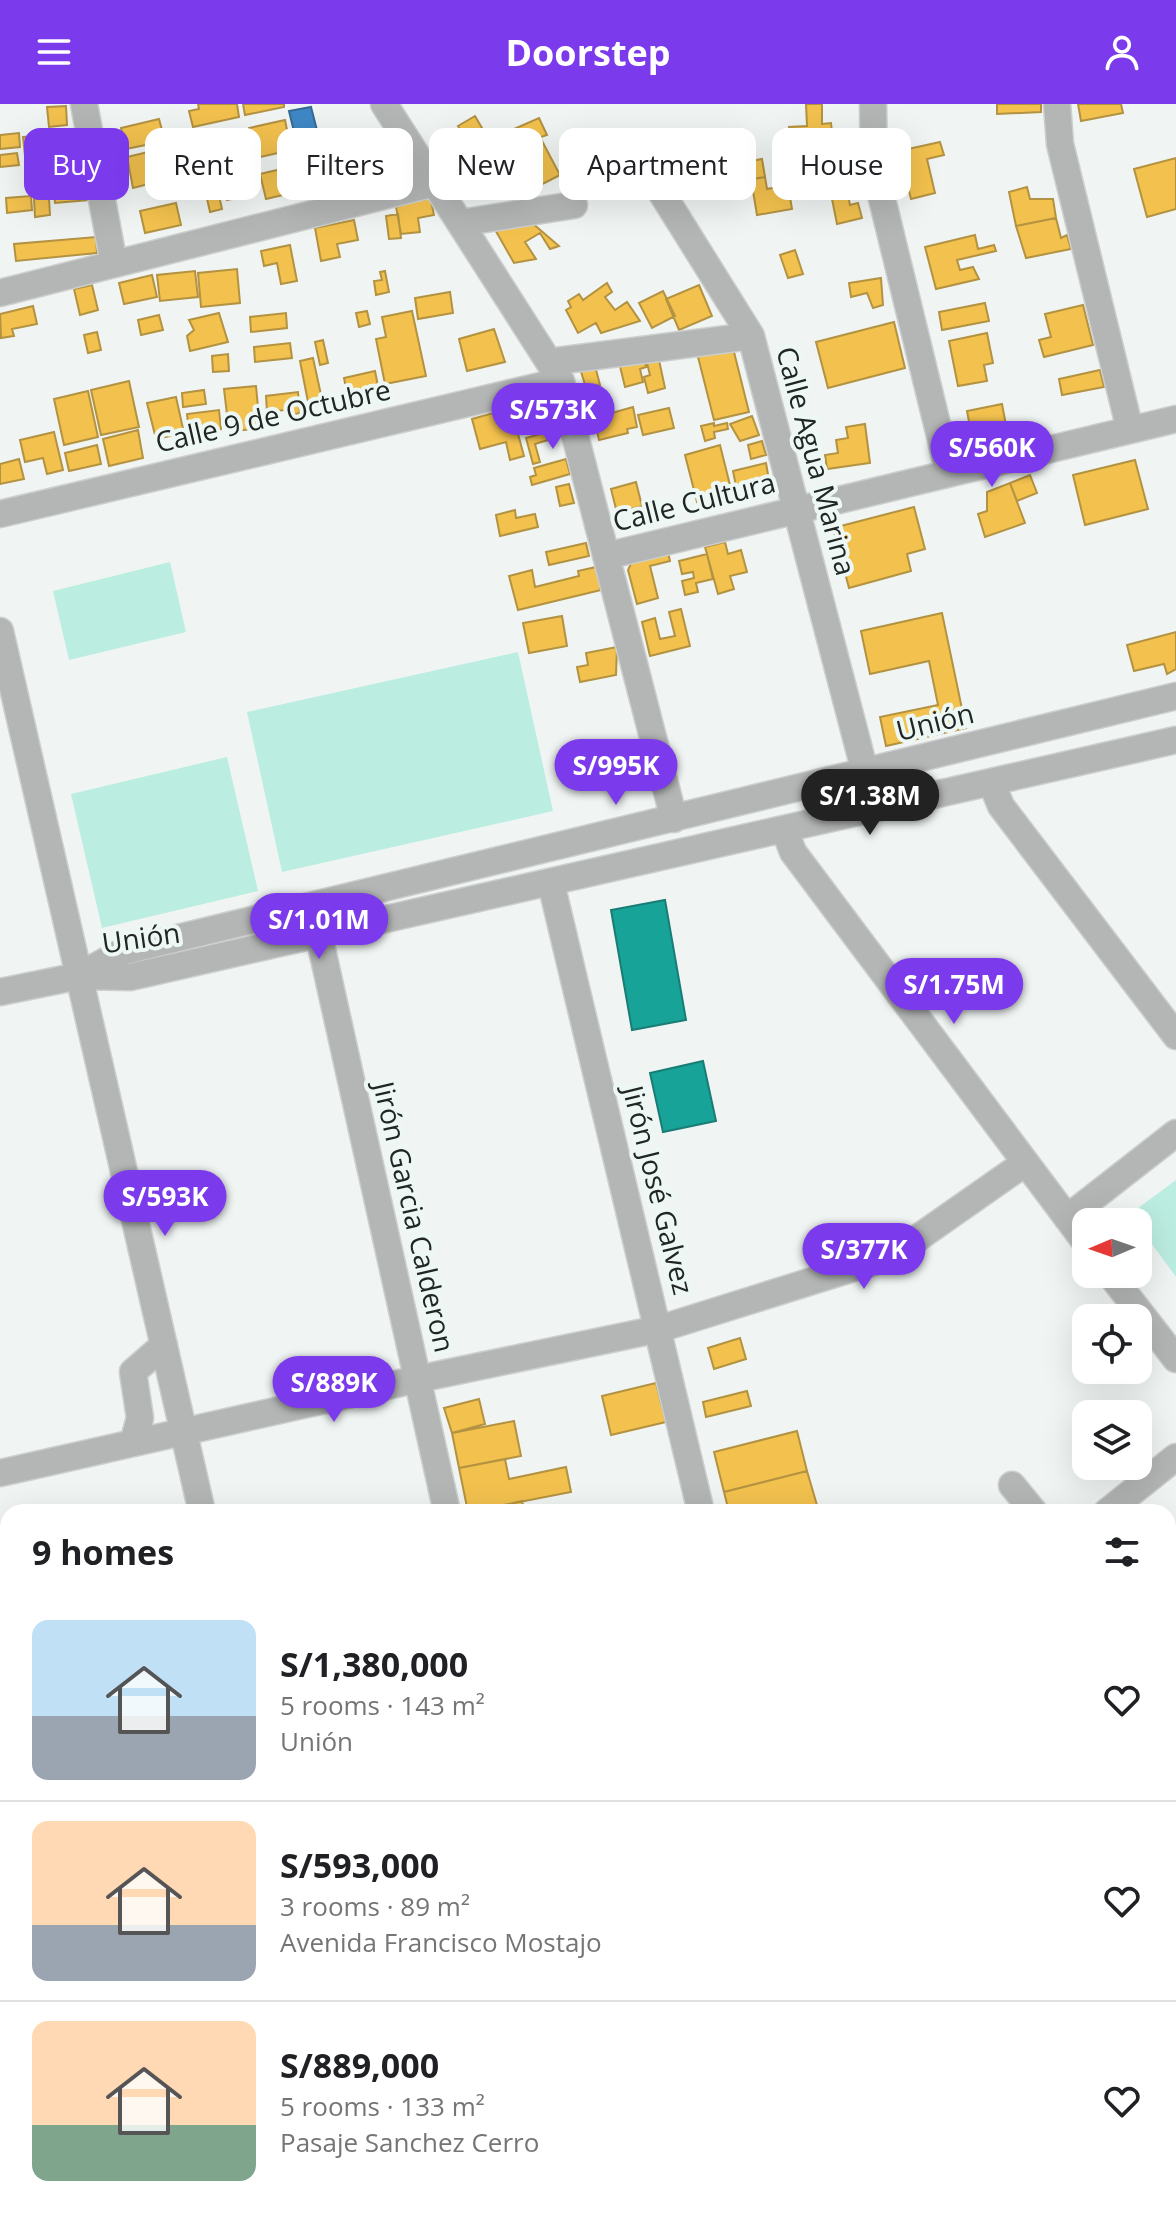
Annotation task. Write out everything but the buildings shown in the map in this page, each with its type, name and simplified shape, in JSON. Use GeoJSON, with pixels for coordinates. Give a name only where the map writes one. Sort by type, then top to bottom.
{"type":"FeatureCollection","features":[{"type":"Feature","properties":{"kind":"street"},"geometry":{"type":"LineString","coordinates":[[84,104],[114,264]]}},
{"type":"Feature","properties":{"kind":"street"},"geometry":{"type":"LineString","coordinates":[[384,104],[429,174]]}},
{"type":"Feature","properties":{"kind":"street"},"geometry":{"type":"LineString","coordinates":[[873,104],[874,166],[949,473]]}},
{"type":"Feature","properties":{"kind":"street"},"geometry":{"type":"LineString","coordinates":[[1057,104],[1060,144],[1130,430]]}},
{"type":"Feature","properties":{"kind":"street"},"geometry":{"type":"LineString","coordinates":[[0,293],[429,185]]}},
{"type":"Feature","properties":{"kind":"street"},"geometry":{"type":"LineString","coordinates":[[446,200],[555,372],[674,819]]}},
{"type":"Feature","properties":{"kind":"street","name":"Calle Agua Marina"},"geometry":{"type":"LineString","coordinates":[[666,200],[751,336],[865,772]]}},
{"type":"Feature","properties":{"kind":"street"},"geometry":{"type":"LineString","coordinates":[[460,223],[574,205]]}},
{"type":"Feature","properties":{"kind":"street","name":"Calle 9 de Octubre"},"geometry":{"type":"LineString","coordinates":[[0,514],[555,372],[751,336]]}},
{"type":"Feature","properties":{"kind":"street","name":"Calle Cultura"},"geometry":{"type":"LineString","coordinates":[[606,556],[1176,419]]}},
{"type":"Feature","properties":{"kind":"street"},"geometry":{"type":"LineString","coordinates":[[0,631],[200,1504]]}},
{"type":"Feature","properties":{"kind":"street","name":"Unión"},"geometry":{"type":"LineString","coordinates":[[79,976],[124,951],[1176,696]]}},
{"type":"Feature","properties":{"kind":"street","name":"Unión"},"geometry":{"type":"LineString","coordinates":[[79,976],[130,977],[1176,740]]}},
{"type":"Feature","properties":{"kind":"street"},"geometry":{"type":"LineString","coordinates":[[992,784],[1001,806],[1176,1036]]}},
{"type":"Feature","properties":{"kind":"street"},"geometry":{"type":"LineString","coordinates":[[785,831],[793,852],[1072,1225]]}},
{"type":"Feature","properties":{"kind":"street","name":"Jirón José Galvez"},"geometry":{"type":"LineString","coordinates":[[551,883],[699,1504]]}},
{"type":"Feature","properties":{"kind":"street","name":"Jirón Garcia Calderon"},"geometry":{"type":"LineString","coordinates":[[319,936],[445,1504]]}},
{"type":"Feature","properties":{"kind":"street"},"geometry":{"type":"LineString","coordinates":[[0,992],[79,976]]}},
{"type":"Feature","properties":{"kind":"street"},"geometry":{"type":"LineString","coordinates":[[1067,1218],[1176,1133]]}},
{"type":"Feature","properties":{"kind":"street"},"geometry":{"type":"LineString","coordinates":[[0,1473],[418,1379],[659,1329],[892,1256],[1025,1163]]}},
{"type":"Feature","properties":{"kind":"street"},"geometry":{"type":"LineString","coordinates":[[1121,1288],[1176,1359]]}},
{"type":"Feature","properties":{"kind":"street"},"geometry":{"type":"LineString","coordinates":[[133,1443],[140,1418],[133,1372],[164,1345]]}},
{"type":"Feature","properties":{"kind":"street"},"geometry":{"type":"LineString","coordinates":[[1117,1504],[1176,1457]]}},
{"type":"Feature","properties":{"kind":"street"},"geometry":{"type":"LineString","coordinates":[[1012,1485],[1027,1504]]}},
{"type":"Feature","properties":{"kind":"green space"},"geometry":{"type":"Polygon","coordinates":[[[170,562],[186,632],[69,660],[53,591],[170,562]]]}},
{"type":"Feature","properties":{"kind":"green space"},"geometry":{"type":"Polygon","coordinates":[[[518,652],[553,811],[282,872],[247,712],[518,652]]]}},
{"type":"Feature","properties":{"kind":"green space"},"geometry":{"type":"Polygon","coordinates":[[[227,757],[258,891],[102,928],[71,794],[227,757]]]}},
{"type":"Feature","properties":{"kind":"green space"},"geometry":{"type":"Polygon","coordinates":[[[1176,1180],[1176,1277],[1152,1244],[1152,1208],[1138,1208],[1176,1180]]]}}]}
